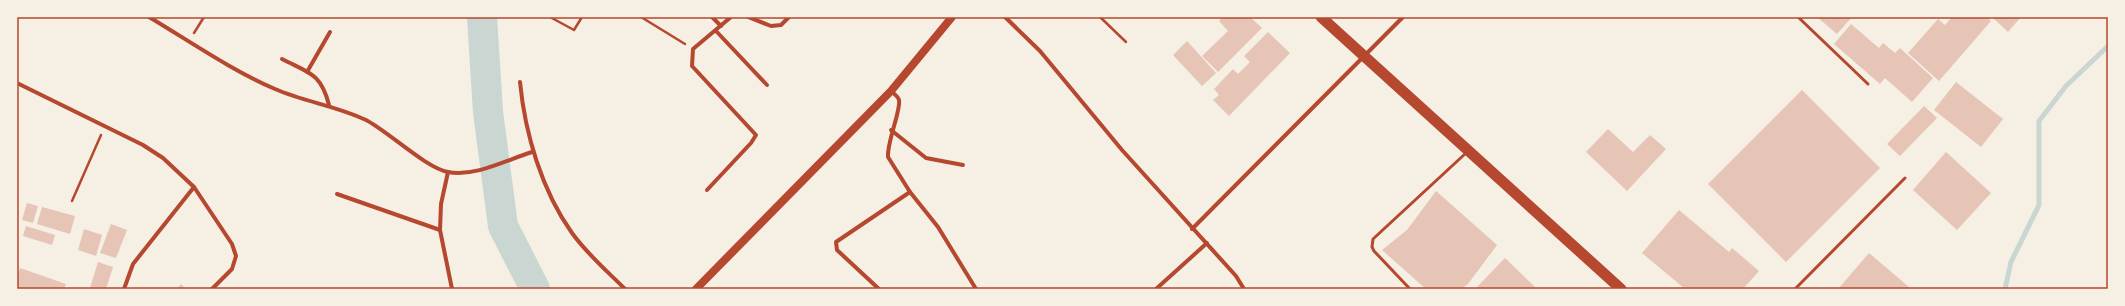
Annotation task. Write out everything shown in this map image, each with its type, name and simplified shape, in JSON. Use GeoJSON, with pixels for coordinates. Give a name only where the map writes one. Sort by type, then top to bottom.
{"type":"FeatureCollection","features":[{"type":"Feature","properties":{"kind":"highway"},"geometry":{"type":"LineString","coordinates":[[1321,17],[1361,60],[1468,151],[1616,288]]}},
{"type":"Feature","properties":{"kind":"main road"},"geometry":{"type":"LineString","coordinates":[[696,289],[891,91],[952,17]]}},
{"type":"Feature","properties":{"kind":"street"},"geometry":{"type":"LineString","coordinates":[[149,17],[189,40],[239,72],[296,98],[329,105],[366,120],[428,163],[448,172],[473,172],[532,152]]}},
{"type":"Feature","properties":{"kind":"street"},"geometry":{"type":"LineString","coordinates":[[712,17],[721,26]]}},
{"type":"Feature","properties":{"kind":"street"},"geometry":{"type":"LineString","coordinates":[[707,190],[751,143],[756,135],[754,131],[693,70],[691,60],[693,49],[731,17]]}},
{"type":"Feature","properties":{"kind":"street"},"geometry":{"type":"LineString","coordinates":[[748,17],[771,26],[776,26],[781,25],[789,17]]}},
{"type":"Feature","properties":{"kind":"street"},"geometry":{"type":"LineString","coordinates":[[1005,17],[1040,51],[1122,150],[1236,276],[1244,289]]}},
{"type":"Feature","properties":{"kind":"street"},"geometry":{"type":"LineString","coordinates":[[1192,229],[1403,17]]}},
{"type":"Feature","properties":{"kind":"street"},"geometry":{"type":"LineString","coordinates":[[716,31],[767,85]]}},
{"type":"Feature","properties":{"kind":"street"},"geometry":{"type":"LineString","coordinates":[[307,72],[330,32]]}},
{"type":"Feature","properties":{"kind":"street"},"geometry":{"type":"LineString","coordinates":[[282,59],[307,72],[323,85],[329,105]]}},
{"type":"Feature","properties":{"kind":"street"},"geometry":{"type":"LineString","coordinates":[[520,82],[532,152],[552,197],[572,233],[591,255],[625,289]]}},
{"type":"Feature","properties":{"kind":"street"},"geometry":{"type":"LineString","coordinates":[[17,84],[129,137],[163,158],[194,187],[232,244],[236,256],[232,269],[212,289]]}},
{"type":"Feature","properties":{"kind":"street"},"geometry":{"type":"LineString","coordinates":[[891,91],[898,98],[899,104],[891,130],[888,157],[910,192],[938,227],[976,289]]}},
{"type":"Feature","properties":{"kind":"street"},"geometry":{"type":"LineString","coordinates":[[891,130],[926,158],[964,165]]}},
{"type":"Feature","properties":{"kind":"street"},"geometry":{"type":"LineString","coordinates":[[448,172],[441,204],[440,230],[452,289]]}},
{"type":"Feature","properties":{"kind":"street"},"geometry":{"type":"LineString","coordinates":[[124,289],[133,264],[194,187]]}},
{"type":"Feature","properties":{"kind":"street"},"geometry":{"type":"LineString","coordinates":[[879,289],[837,250],[836,242],[910,192]]}},
{"type":"Feature","properties":{"kind":"street"},"geometry":{"type":"LineString","coordinates":[[337,194],[440,230]]}},
{"type":"Feature","properties":{"kind":"street"},"geometry":{"type":"LineString","coordinates":[[1156,289],[1207,243]]}},
{"type":"Feature","properties":{"kind":"lane"},"geometry":{"type":"LineString","coordinates":[[1798,17],[1868,84]]}},
{"type":"Feature","properties":{"kind":"lane"},"geometry":{"type":"LineString","coordinates":[[1410,289],[1374,251],[1372,247],[1373,239],[1468,151]]}},
{"type":"Feature","properties":{"kind":"lane"},"geometry":{"type":"LineString","coordinates":[[1795,289],[1905,178]]}},
{"type":"Feature","properties":{"kind":"path"},"geometry":{"type":"LineString","coordinates":[[189,40],[204,17]]}},
{"type":"Feature","properties":{"kind":"path"},"geometry":{"type":"LineString","coordinates":[[550,17],[574,30],[582,17]]}},
{"type":"Feature","properties":{"kind":"path"},"geometry":{"type":"LineString","coordinates":[[641,17],[693,49]]}},
{"type":"Feature","properties":{"kind":"path"},"geometry":{"type":"LineString","coordinates":[[1100,17],[1126,42]]}},
{"type":"Feature","properties":{"kind":"path"},"geometry":{"type":"LineString","coordinates":[[72,201],[105,126]]}},
{"type":"Feature","properties":{"kind":"building"},"geometry":{"type":"Polygon","coordinates":[[[1223,17],[1250,17],[1262,28],[1218,72],[1202,56],[1228,31],[1219,21],[1223,17]]]}},
{"type":"Feature","properties":{"kind":"building"},"geometry":{"type":"Polygon","coordinates":[[[1817,17],[1852,17],[1837,34],[1817,17]]]}},
{"type":"Feature","properties":{"kind":"building"},"geometry":{"type":"Polygon","coordinates":[[[1952,17],[1987,17],[1991,21],[1939,81],[1908,53],[1938,19],[1945,25],[1952,17]]]}},
{"type":"Feature","properties":{"kind":"building"},"geometry":{"type":"Polygon","coordinates":[[[1992,17],[2021,17],[2008,32],[1992,17]]]}},
{"type":"Feature","properties":{"kind":"building"},"geometry":{"type":"Polygon","coordinates":[[[1851,24],[1879,48],[1883,43],[1895,53],[1900,48],[1933,78],[1912,102],[1885,78],[1880,84],[1834,44],[1851,24]]]}},
{"type":"Feature","properties":{"kind":"building"},"geometry":{"type":"Polygon","coordinates":[[[1268,32],[1290,53],[1229,116],[1213,100],[1219,95],[1214,89],[1233,69],[1238,74],[1250,62],[1244,56],[1268,32]]]}},
{"type":"Feature","properties":{"kind":"building"},"geometry":{"type":"Polygon","coordinates":[[[1187,41],[1216,73],[1202,86],[1173,55],[1187,41]]]}},
{"type":"Feature","properties":{"kind":"building"},"geometry":{"type":"Polygon","coordinates":[[[1956,82],[2003,119],[1981,147],[1934,110],[1956,82]]]}},
{"type":"Feature","properties":{"kind":"building"},"geometry":{"type":"Polygon","coordinates":[[[1802,90],[1880,168],[1786,262],[1708,184],[1802,90]]]}},
{"type":"Feature","properties":{"kind":"building"},"geometry":{"type":"Polygon","coordinates":[[[1924,106],[1937,118],[1900,156],[1887,144],[1924,106]]]}},
{"type":"Feature","properties":{"kind":"building"},"geometry":{"type":"Polygon","coordinates":[[[1608,129],[1633,152],[1650,135],[1666,149],[1627,191],[1586,152],[1608,129]]]}},
{"type":"Feature","properties":{"kind":"building"},"geometry":{"type":"Polygon","coordinates":[[[1946,152],[1991,193],[1957,230],[1913,190],[1946,152]]]}},
{"type":"Feature","properties":{"kind":"building"},"geometry":{"type":"Polygon","coordinates":[[[1436,191],[1497,245],[1468,284],[1461,289],[1426,289],[1382,250],[1407,230],[1436,191]]]}},
{"type":"Feature","properties":{"kind":"building"},"geometry":{"type":"Polygon","coordinates":[[[27,203],[38,206],[33,223],[22,220],[27,203]]]}},
{"type":"Feature","properties":{"kind":"building"},"geometry":{"type":"Polygon","coordinates":[[[42,207],[75,216],[70,234],[37,224],[42,207]]]}},
{"type":"Feature","properties":{"kind":"building"},"geometry":{"type":"Polygon","coordinates":[[[1679,210],[1729,252],[1732,248],[1759,271],[1743,289],[1685,289],[1642,253],[1679,210]]]}},
{"type":"Feature","properties":{"kind":"building"},"geometry":{"type":"Polygon","coordinates":[[[111,224],[127,230],[116,258],[100,253],[111,224]]]}},
{"type":"Feature","properties":{"kind":"building"},"geometry":{"type":"Polygon","coordinates":[[[26,226],[55,235],[52,245],[23,236],[26,226]]]}},
{"type":"Feature","properties":{"kind":"building"},"geometry":{"type":"Polygon","coordinates":[[[84,229],[102,235],[96,256],[78,250],[84,229]]]}},
{"type":"Feature","properties":{"kind":"building"},"geometry":{"type":"Polygon","coordinates":[[[1869,253],[1909,287],[1907,289],[1838,289],[1869,253]]]}},
{"type":"Feature","properties":{"kind":"building"},"geometry":{"type":"Polygon","coordinates":[[[1505,258],[1536,288],[1535,289],[1476,288],[1505,258]]]}},
{"type":"Feature","properties":{"kind":"building"},"geometry":{"type":"Polygon","coordinates":[[[98,262],[113,267],[106,289],[90,288],[98,262]]]}},
{"type":"Feature","properties":{"kind":"building"},"geometry":{"type":"Polygon","coordinates":[[[20,268],[66,284],[64,289],[17,289],[17,276],[20,268]]]}},
{"type":"Feature","properties":{"kind":"building"},"geometry":{"type":"Polygon","coordinates":[[[181,284],[186,289],[177,289],[181,284]]]}},
{"type":"Feature","properties":{"kind":"waterway"},"geometry":{"type":"LineString","coordinates":[[482,17],[488,112],[503,226],[535,289]]}},
{"type":"Feature","properties":{"kind":"waterway"},"geometry":{"type":"LineString","coordinates":[[2005,289],[2011,262],[2039,205],[2039,121],[2066,86],[2108,46]]}}]}
